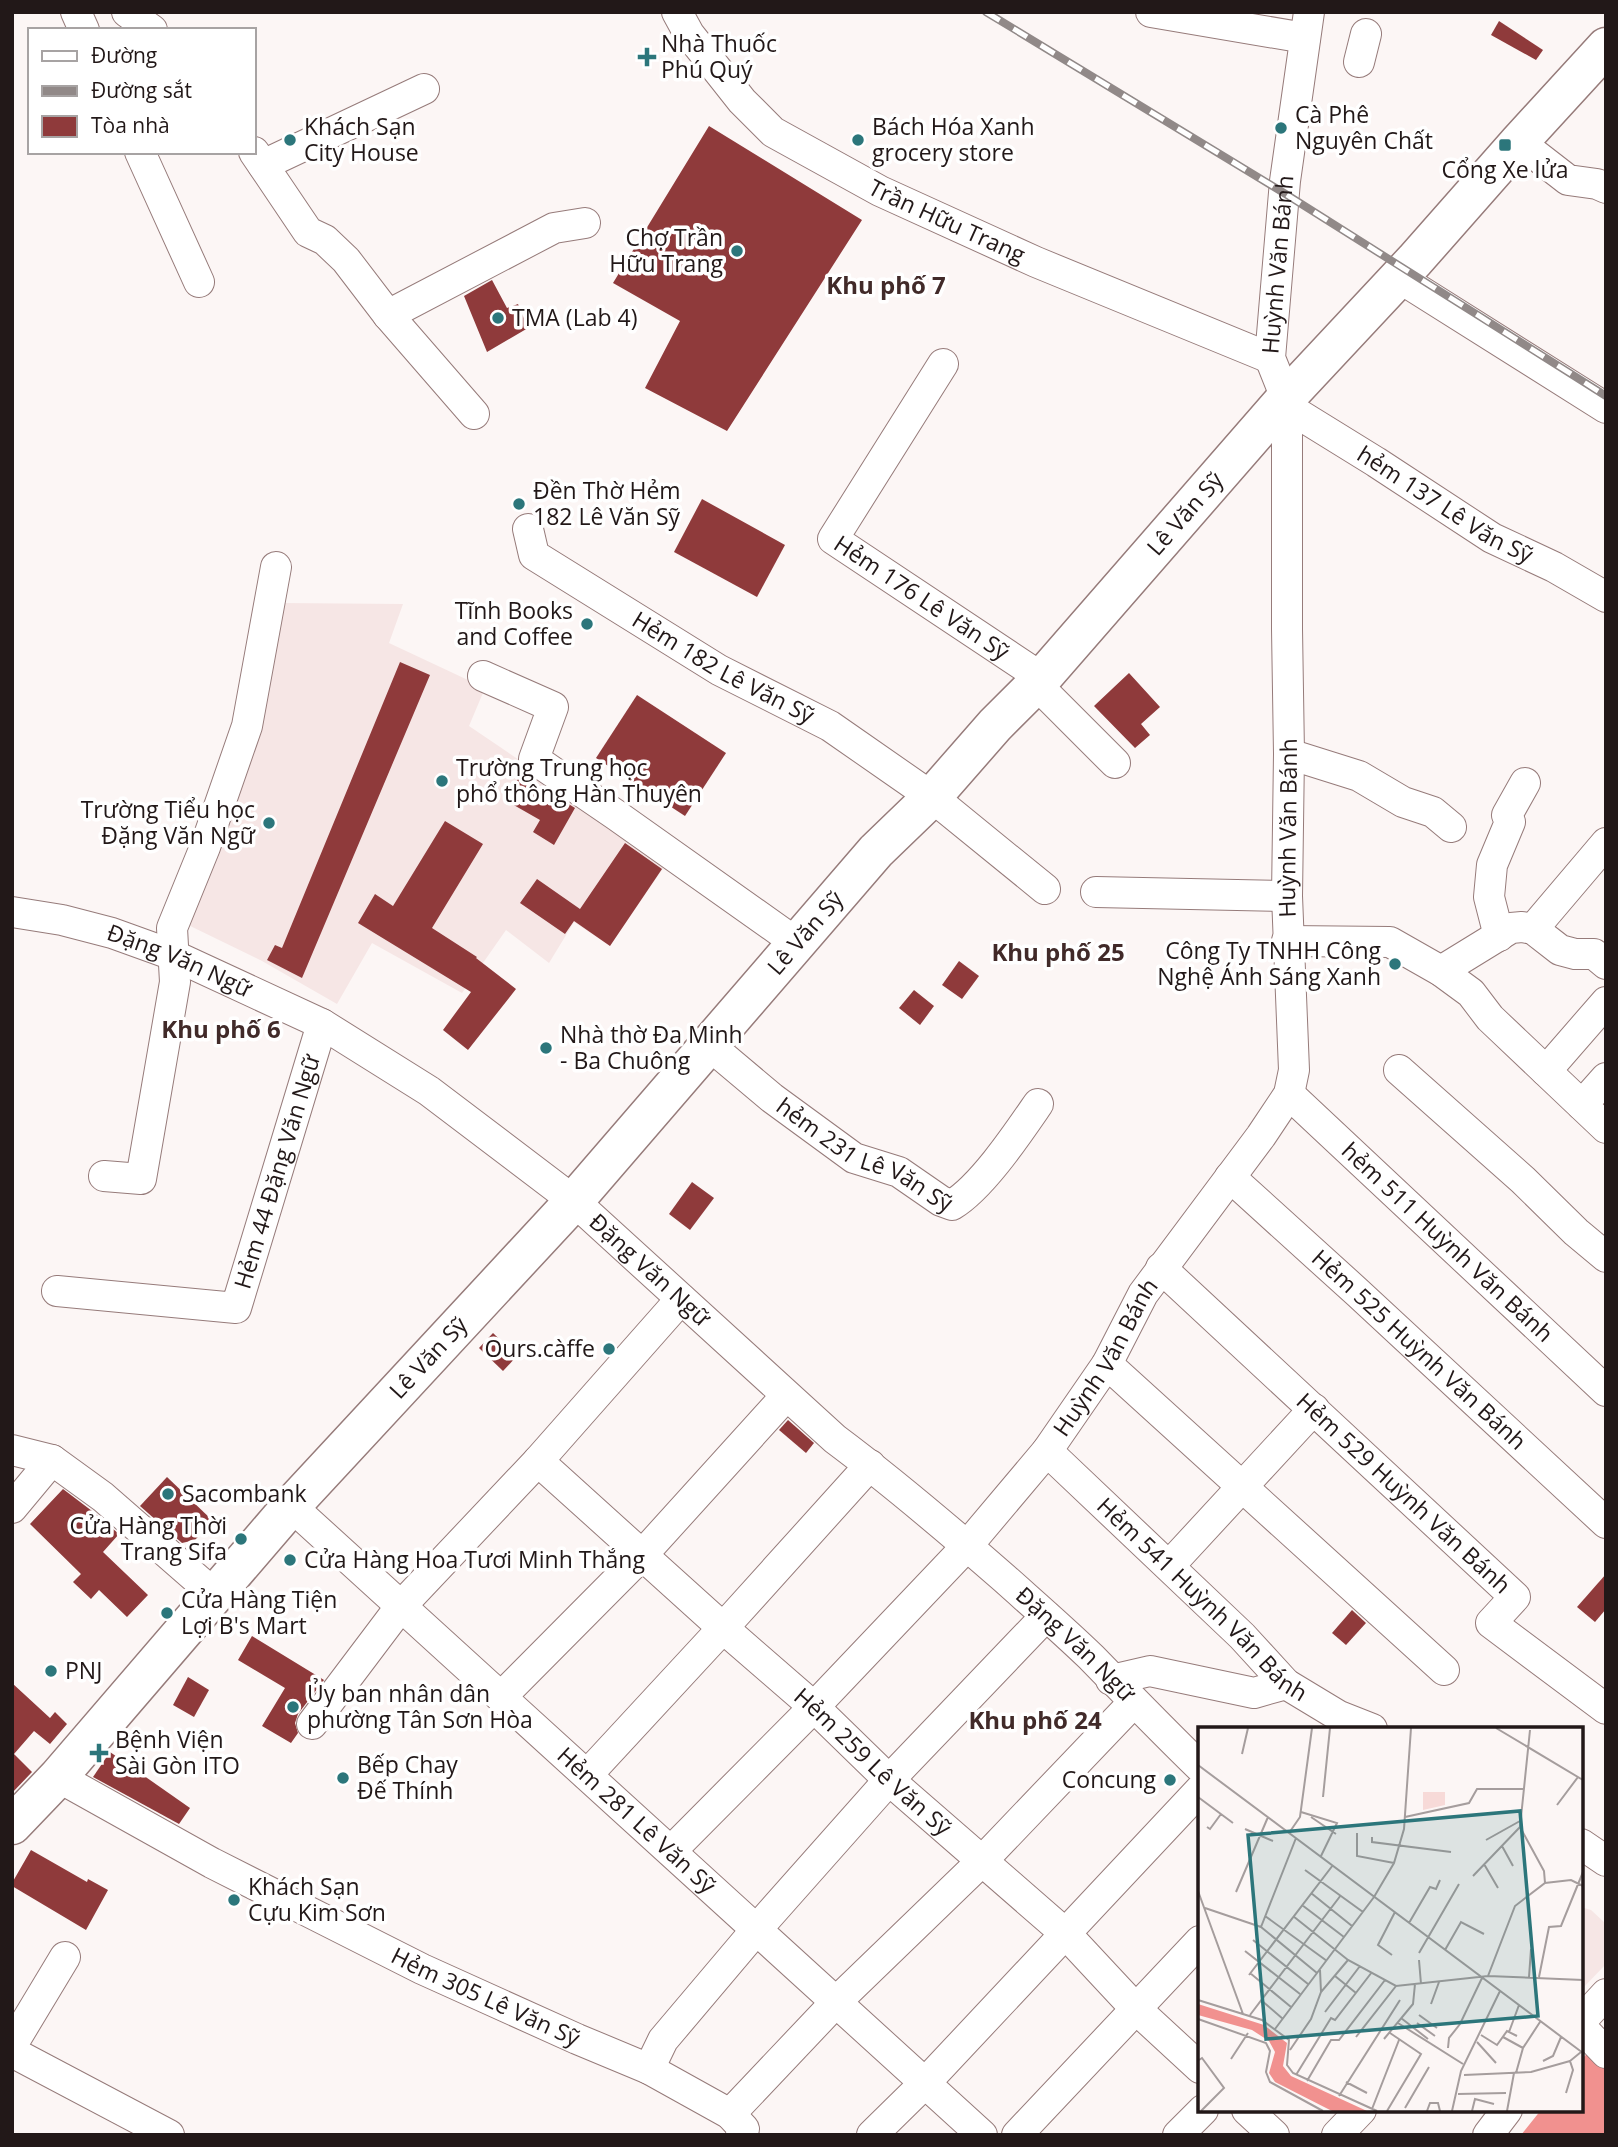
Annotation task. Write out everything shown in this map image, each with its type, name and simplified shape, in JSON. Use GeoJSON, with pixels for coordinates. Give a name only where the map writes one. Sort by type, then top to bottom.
{"type":"FeatureCollection","features":[{"type":"Feature","properties":{"kind":"main road","name":"Lê Văn Sỹ"},"geometry":{"type":"LineString","coordinates":[[12,1825],[58,1777],[291,1506],[575,1201],[876,851],[932,797],[995,725],[1039,681],[1606,47]]}},
{"type":"Feature","properties":{"kind":"street"},"geometry":{"type":"LineString","coordinates":[[76,12],[83,28]]}},
{"type":"Feature","properties":{"kind":"street"},"geometry":{"type":"LineString","coordinates":[[127,12],[149,28]]}},
{"type":"Feature","properties":{"kind":"street","name":"Trần Hữu Trang"},"geometry":{"type":"LineString","coordinates":[[677,12],[689,34],[743,101],[774,132],[880,191],[1036,262],[1270,358]]}},
{"type":"Feature","properties":{"kind":"street"},"geometry":{"type":"LineString","coordinates":[[1151,12],[1307,25]]}},
{"type":"Feature","properties":{"kind":"street","name":"Huỳnh Văn Bánh"},"geometry":{"type":"LineString","coordinates":[[671,1851],[814,1707],[967,1546],[1047,1451],[1107,1364],[1143,1294],[1289,1094],[1294,1070],[1287,942],[1287,402],[1270,358],[1285,181],[1307,25]]}},
{"type":"Feature","properties":{"kind":"street"},"geometry":{"type":"LineString","coordinates":[[424,89],[259,159],[309,232],[325,240],[346,260],[388,315],[474,414]]}},
{"type":"Feature","properties":{"kind":"street"},"geometry":{"type":"LineString","coordinates":[[1519,142],[1568,180],[1606,188]]}},
{"type":"Feature","properties":{"kind":"street"},"geometry":{"type":"LineString","coordinates":[[140,154],[199,282]]}},
{"type":"Feature","properties":{"kind":"street"},"geometry":{"type":"LineString","coordinates":[[388,315],[554,228],[585,223]]}},
{"type":"Feature","properties":{"kind":"street"},"geometry":{"type":"LineString","coordinates":[[1398,277],[1606,408]]}},
{"type":"Feature","properties":{"kind":"street","name":"Hẻm 176 Lê Văn Sỹ"},"geometry":{"type":"LineString","coordinates":[[943,364],[833,539],[1039,681]]}},
{"type":"Feature","properties":{"kind":"street","name":"hẻm 137 Lê Văn Sỹ"},"geometry":{"type":"LineString","coordinates":[[1287,402],[1492,538],[1554,567],[1606,597]]}},
{"type":"Feature","properties":{"kind":"street","name":"Hẻm 182 Lê Văn Sỹ"},"geometry":{"type":"LineString","coordinates":[[528,529],[534,555],[719,670],[830,726],[932,797],[1045,889]]}},
{"type":"Feature","properties":{"kind":"street"},"geometry":{"type":"LineString","coordinates":[[104,1176],[141,1179],[175,982],[172,928],[205,848],[247,726],[276,567]]}},
{"type":"Feature","properties":{"kind":"street"},"geometry":{"type":"LineString","coordinates":[[483,676],[553,707],[534,759],[798,944]]}},
{"type":"Feature","properties":{"kind":"street"},"geometry":{"type":"LineString","coordinates":[[1039,681],[1115,763]]}},
{"type":"Feature","properties":{"kind":"street"},"geometry":{"type":"LineString","coordinates":[[1289,754],[1359,776],[1403,802],[1433,812],[1451,827]]}},
{"type":"Feature","properties":{"kind":"street"},"geometry":{"type":"LineString","coordinates":[[1499,936],[1489,897],[1492,865],[1510,822],[1507,815],[1525,783]]}},
{"type":"Feature","properties":{"kind":"street"},"geometry":{"type":"LineString","coordinates":[[1533,929],[1606,843]]}},
{"type":"Feature","properties":{"kind":"street"},"geometry":{"type":"LineString","coordinates":[[1096,892],[1287,897]]}},
{"type":"Feature","properties":{"kind":"street","name":"Đặng Văn Ngữ"},"geometry":{"type":"LineString","coordinates":[[12,912],[62,920],[112,933],[173,955],[322,1024],[429,1091],[575,1201],[786,1396],[967,1546],[1046,1616],[1198,1765]]}},
{"type":"Feature","properties":{"kind":"street"},"geometry":{"type":"LineString","coordinates":[[1441,971],[1511,928],[1533,929],[1560,950],[1575,954],[1602,953]]}},
{"type":"Feature","properties":{"kind":"street"},"geometry":{"type":"LineString","coordinates":[[1287,942],[1390,943],[1441,971],[1471,993],[1490,1017],[1606,1128]]}},
{"type":"Feature","properties":{"kind":"street"},"geometry":{"type":"LineString","coordinates":[[1546,1071],[1606,1002]]}},
{"type":"Feature","properties":{"kind":"street","name":"Hẻm 44 Đặng Văn Ngữ"},"geometry":{"type":"LineString","coordinates":[[57,1290],[236,1308],[322,1024]]}},
{"type":"Feature","properties":{"kind":"street","name":"hẻm 231 Lê Văn Sỹ"},"geometry":{"type":"LineString","coordinates":[[709,1045],[772,1098],[854,1158],[899,1172],[941,1201],[952,1205],[962,1199],[978,1182],[1017,1135],[1038,1104]]}},
{"type":"Feature","properties":{"kind":"street"},"geometry":{"type":"LineString","coordinates":[[1399,1070],[1606,1257]]}},
{"type":"Feature","properties":{"kind":"street"},"geometry":{"type":"LineString","coordinates":[[1582,1105],[1606,1078]]}},
{"type":"Feature","properties":{"kind":"street","name":"hẻm 511 Huỳnh Văn Bánh"},"geometry":{"type":"LineString","coordinates":[[1289,1094],[1606,1391]]}},
{"type":"Feature","properties":{"kind":"street","name":"Hẻm 525 Huỳnh Văn Bánh"},"geometry":{"type":"LineString","coordinates":[[1230,1177],[1606,1523]]}},
{"type":"Feature","properties":{"kind":"street","name":"Hẻm 529 Huỳnh Văn Bánh"},"geometry":{"type":"LineString","coordinates":[[1161,1268],[1515,1597],[1491,1623],[1606,1709]]}},
{"type":"Feature","properties":{"kind":"street"},"geometry":{"type":"LineString","coordinates":[[312,1724],[401,1606],[538,1461],[681,1299]]}},
{"type":"Feature","properties":{"kind":"street"},"geometry":{"type":"LineString","coordinates":[[1107,1364],[1444,1670]]}},
{"type":"Feature","properties":{"kind":"street"},"geometry":{"type":"LineString","coordinates":[[501,1697],[643,1554],[786,1396]]}},
{"type":"Feature","properties":{"kind":"street","name":"Hẻm 529 Huỳnh Văn Bánh"},"geometry":{"type":"LineString","coordinates":[[1169,1566],[1314,1409]]}},
{"type":"Feature","properties":{"kind":"street"},"geometry":{"type":"LineString","coordinates":[[12,1450],[52,1460],[103,1497],[214,1594]]}},
{"type":"Feature","properties":{"kind":"street","name":"Hẻm 541 Huỳnh Văn Bánh"},"geometry":{"type":"LineString","coordinates":[[1047,1451],[1242,1636],[1286,1684],[1339,1716],[1367,1727]]}},
{"type":"Feature","properties":{"kind":"street"},"geometry":{"type":"LineString","coordinates":[[12,1508],[52,1460]]}},
{"type":"Feature","properties":{"kind":"street","name":"Hẻm 259 Lê Văn Sỹ"},"geometry":{"type":"LineString","coordinates":[[538,1461],[814,1707],[889,1780],[1066,1934],[1135,2008],[1198,2066]]}},
{"type":"Feature","properties":{"kind":"street"},"geometry":{"type":"LineString","coordinates":[[587,1775],[870,1465]]}},
{"type":"Feature","properties":{"kind":"street","name":"Hẻm 281 Lê Văn Sỹ"},"geometry":{"type":"LineString","coordinates":[[291,1506],[982,2135]]}},
{"type":"Feature","properties":{"kind":"street"},"geometry":{"type":"LineString","coordinates":[[649,2069],[663,2040],[756,1930],[889,1780],[1046,1616]]}},
{"type":"Feature","properties":{"kind":"street"},"geometry":{"type":"LineString","coordinates":[[1111,1680],[1150,1671],[1254,1693],[1286,1684]]}},
{"type":"Feature","properties":{"kind":"street"},"geometry":{"type":"LineString","coordinates":[[736,2124],[836,2002],[982,1861],[1133,1703]]}},
{"type":"Feature","properties":{"kind":"street","name":"Hẻm 305 Lê Văn Sỹ"},"geometry":{"type":"LineString","coordinates":[[58,1777],[212,1863],[422,1969],[649,2069],[736,2124]]}},
{"type":"Feature","properties":{"kind":"street"},"geometry":{"type":"LineString","coordinates":[[872,2135],[926,2082],[1198,1792]]}},
{"type":"Feature","properties":{"kind":"street"},"geometry":{"type":"LineString","coordinates":[[1583,1845],[1606,1861]]}},
{"type":"Feature","properties":{"kind":"street"},"geometry":{"type":"LineString","coordinates":[[1017,2135],[1198,1943]]}},
{"type":"Feature","properties":{"kind":"street"},"geometry":{"type":"LineString","coordinates":[[12,2045],[65,1957]]}},
{"type":"Feature","properties":{"kind":"street"},"geometry":{"type":"LineString","coordinates":[[1591,2036],[1606,1994]]}},
{"type":"Feature","properties":{"kind":"street"},"geometry":{"type":"LineString","coordinates":[[12,2052],[125,2124],[169,2135]]}},
{"type":"Feature","properties":{"kind":"street"},"geometry":{"type":"LineString","coordinates":[[1178,2135],[1201,2112]]}},
{"type":"Feature","properties":{"kind":"street"},"geometry":{"type":"LineString","coordinates":[[1249,2112],[1274,2135]]}},
{"type":"Feature","properties":{"kind":"street"},"geometry":{"type":"LineString","coordinates":[[1337,2135],[1360,2112]]}},
{"type":"Feature","properties":{"kind":"street"},"geometry":{"type":"LineString","coordinates":[[1488,2135],[1505,2112]]}},
{"type":"Feature","properties":{"kind":"shaded area","name":"Trường Trung học phổ thông Hàn Thuyên"},"geometry":{"type":"Polygon","coordinates":[[[281,603],[403,604],[389,643],[485,688],[469,726],[668,861],[610,946],[574,922],[549,963],[506,930],[462,993],[372,943],[337,1004],[262,961],[182,922],[281,603]]]}},
{"type":"Feature","properties":{"kind":"shaded area"},"geometry":{"type":"Polygon","coordinates":[[[1583,1908],[1591,1910],[1606,1924],[1606,1964],[1583,1988],[1583,1908]]]}},
{"type":"Feature","properties":{"kind":"shaded area"},"geometry":{"type":"Polygon","coordinates":[[[1606,2034],[1606,2135],[1521,2135],[1539,2112],[1583,2112],[1583,2058],[1606,2034]]]}},
{"type":"Feature","properties":{"kind":"building"},"geometry":{"type":"Polygon","coordinates":[[[1499,21],[1543,50],[1536,60],[1491,35],[1499,21]]]}},
{"type":"Feature","properties":{"kind":"building","name":"Chợ Trần Hữu Trang"},"geometry":{"type":"Polygon","coordinates":[[[709,126],[862,220],[727,431],[645,388],[680,321],[613,283],[709,126]]]}},
{"type":"Feature","properties":{"kind":"building","name":"TMA (Lab 4)"},"geometry":{"type":"Polygon","coordinates":[[[492,280],[507,308],[518,304],[528,328],[487,352],[464,296],[492,280]]]}},
{"type":"Feature","properties":{"kind":"building"},"geometry":{"type":"Polygon","coordinates":[[[702,499],[785,545],[757,597],[674,552],[702,499]]]}},
{"type":"Feature","properties":{"kind":"building"},"geometry":{"type":"Polygon","coordinates":[[[400,662],[430,675],[302,978],[267,960],[275,945],[282,948],[400,662]]]}},
{"type":"Feature","properties":{"kind":"building"},"geometry":{"type":"Polygon","coordinates":[[[1129,673],[1160,707],[1141,724],[1150,735],[1135,748],[1094,706],[1129,673]]]}},
{"type":"Feature","properties":{"kind":"building"},"geometry":{"type":"Polygon","coordinates":[[[637,695],[726,753],[685,816],[596,758],[637,695]]]}},
{"type":"Feature","properties":{"kind":"building"},"geometry":{"type":"Polygon","coordinates":[[[521,774],[575,808],[554,845],[533,832],[540,820],[505,800],[521,774]]]}},
{"type":"Feature","properties":{"kind":"building"},"geometry":{"type":"Polygon","coordinates":[[[445,821],[483,844],[432,928],[477,957],[516,989],[468,1050],[443,1030],[471,992],[358,923],[375,894],[393,906],[445,821]]]}},
{"type":"Feature","properties":{"kind":"building"},"geometry":{"type":"Polygon","coordinates":[[[625,843],[662,869],[610,946],[574,921],[565,934],[520,903],[537,879],[580,909],[625,843]]]}},
{"type":"Feature","properties":{"kind":"building"},"geometry":{"type":"Polygon","coordinates":[[[959,961],[979,976],[962,999],[942,985],[959,961]]]}},
{"type":"Feature","properties":{"kind":"building"},"geometry":{"type":"Polygon","coordinates":[[[914,990],[934,1006],[920,1025],[899,1008],[914,990]]]}},
{"type":"Feature","properties":{"kind":"building"},"geometry":{"type":"Polygon","coordinates":[[[692,1182],[714,1198],[690,1230],[669,1214],[692,1182]]]}},
{"type":"Feature","properties":{"kind":"building"},"geometry":{"type":"Polygon","coordinates":[[[493,1333],[517,1356],[503,1371],[479,1348],[493,1333]]]}},
{"type":"Feature","properties":{"kind":"building"},"geometry":{"type":"Polygon","coordinates":[[[788,1420],[814,1443],[806,1453],[779,1430],[788,1420]]]}},
{"type":"Feature","properties":{"kind":"building","name":"Sacombank"},"geometry":{"type":"Polygon","coordinates":[[[167,1477],[213,1521],[195,1540],[182,1543],[140,1506],[167,1477]]]}},
{"type":"Feature","properties":{"kind":"building"},"geometry":{"type":"Polygon","coordinates":[[[63,1489],[119,1534],[103,1552],[148,1595],[127,1617],[99,1590],[91,1599],[73,1582],[81,1574],[30,1524],[63,1489]]]}},
{"type":"Feature","properties":{"kind":"building"},"geometry":{"type":"Polygon","coordinates":[[[1606,1574],[1606,1609],[1595,1622],[1577,1607],[1606,1574]]]}},
{"type":"Feature","properties":{"kind":"building"},"geometry":{"type":"Polygon","coordinates":[[[1352,1610],[1366,1623],[1346,1645],[1332,1633],[1352,1610]]]}},
{"type":"Feature","properties":{"kind":"building","name":"Ủy ban nhân dân phường Tân Sơn Hòa"},"geometry":{"type":"Polygon","coordinates":[[[252,1636],[324,1680],[298,1714],[295,1723],[298,1733],[291,1743],[262,1726],[285,1688],[238,1660],[252,1636]]]}},
{"type":"Feature","properties":{"kind":"building"},"geometry":{"type":"Polygon","coordinates":[[[188,1677],[209,1690],[194,1717],[173,1705],[188,1677]]]}},
{"type":"Feature","properties":{"kind":"building"},"geometry":{"type":"Polygon","coordinates":[[[12,1683],[50,1718],[55,1712],[67,1724],[50,1744],[34,1731],[14,1754],[32,1772],[12,1793],[12,1683]]]}},
{"type":"Feature","properties":{"kind":"building"},"geometry":{"type":"Polygon","coordinates":[[[110,1752],[190,1808],[179,1824],[93,1777],[110,1752]]]}},
{"type":"Feature","properties":{"kind":"building"},"geometry":{"type":"Polygon","coordinates":[[[31,1850],[87,1882],[88,1879],[108,1890],[86,1930],[12,1886],[31,1850]]]}},
{"type":"Feature","properties":{"kind":"railway"},"geometry":{"type":"LineString","coordinates":[[986,12],[1284,193],[1606,396]]}},
{"type":"Feature","properties":{"kind":"place","name":"Nhà Thuốc Phú Quý"},"geometry":{"type":"Point","coordinates":[647,57]}},
{"type":"Feature","properties":{"kind":"place","name":"Cà Phê Nguyên Chất"},"geometry":{"type":"Point","coordinates":[1281,128]}},
{"type":"Feature","properties":{"kind":"place","name":"Khách Sạn City House"},"geometry":{"type":"Point","coordinates":[290,140]}},
{"type":"Feature","properties":{"kind":"place","name":"Bách Hóa Xanh grocery store"},"geometry":{"type":"Point","coordinates":[858,140]}},
{"type":"Feature","properties":{"kind":"place","name":"Cổng Xe lửa"},"geometry":{"type":"Point","coordinates":[1505,145]}},
{"type":"Feature","properties":{"kind":"place","name":"Chợ Trần Hữu Trang"},"geometry":{"type":"Point","coordinates":[737,251]}},
{"type":"Feature","properties":{"kind":"place","name":"TMA (Lab 4)"},"geometry":{"type":"Point","coordinates":[498,318]}},
{"type":"Feature","properties":{"kind":"place","name":"Đền Thờ Hẻm 182 Lê Văn Sỹ"},"geometry":{"type":"Point","coordinates":[519,504]}},
{"type":"Feature","properties":{"kind":"place","name":"Tĩnh Books and Coffee"},"geometry":{"type":"Point","coordinates":[587,624]}},
{"type":"Feature","properties":{"kind":"place","name":"Trường Trung học phổ thông Hàn Thuyên"},"geometry":{"type":"Point","coordinates":[442,781]}},
{"type":"Feature","properties":{"kind":"place","name":"Trường Tiểu học Đặng Văn Ngữ"},"geometry":{"type":"Point","coordinates":[269,823]}},
{"type":"Feature","properties":{"kind":"place","name":"Công Ty TNHH Công Nghệ Ánh Sáng Xanh"},"geometry":{"type":"Point","coordinates":[1395,964]}},
{"type":"Feature","properties":{"kind":"place","name":"Nhà thờ Đa Minh - Ba Chuông"},"geometry":{"type":"Point","coordinates":[546,1048]}},
{"type":"Feature","properties":{"kind":"place","name":"Ours.càffe"},"geometry":{"type":"Point","coordinates":[609,1349]}},
{"type":"Feature","properties":{"kind":"place","name":"Sacombank"},"geometry":{"type":"Point","coordinates":[168,1494]}},
{"type":"Feature","properties":{"kind":"place","name":"Cửa Hàng Thời Trang Sifa"},"geometry":{"type":"Point","coordinates":[241,1539]}},
{"type":"Feature","properties":{"kind":"place","name":"Cửa Hàng Hoa Tươi Minh Thắng"},"geometry":{"type":"Point","coordinates":[290,1560]}},
{"type":"Feature","properties":{"kind":"place","name":"Cửa Hàng Tiện Lợi B's Mart"},"geometry":{"type":"Point","coordinates":[167,1613]}},
{"type":"Feature","properties":{"kind":"place","name":"PNJ"},"geometry":{"type":"Point","coordinates":[51,1671]}},
{"type":"Feature","properties":{"kind":"place","name":"Ủy ban nhân dân phường Tân Sơn Hòa"},"geometry":{"type":"Point","coordinates":[293,1707]}},
{"type":"Feature","properties":{"kind":"place","name":"Bệnh Viện Sài Gòn ITO"},"geometry":{"type":"Point","coordinates":[99,1753]}},
{"type":"Feature","properties":{"kind":"place","name":"Bếp Chay Đế Thính"},"geometry":{"type":"Point","coordinates":[343,1778]}},
{"type":"Feature","properties":{"kind":"place","name":"Concung"},"geometry":{"type":"Point","coordinates":[1170,1780]}},
{"type":"Feature","properties":{"kind":"place","name":"Khách Sạn Cựu Kim Sơn"},"geometry":{"type":"Point","coordinates":[234,1900]}},
{"type":"Feature","properties":{"kind":"district","name":"Khu phố 7"},"geometry":{"type":"Point","coordinates":[886,286]}},
{"type":"Feature","properties":{"kind":"district","name":"Khu phố 25"},"geometry":{"type":"Point","coordinates":[1058,953]}},
{"type":"Feature","properties":{"kind":"district","name":"Khu phố 6"},"geometry":{"type":"Point","coordinates":[221,1030]}},
{"type":"Feature","properties":{"kind":"district","name":"Khu phố 24"},"geometry":{"type":"Point","coordinates":[1035,1721]}}]}
